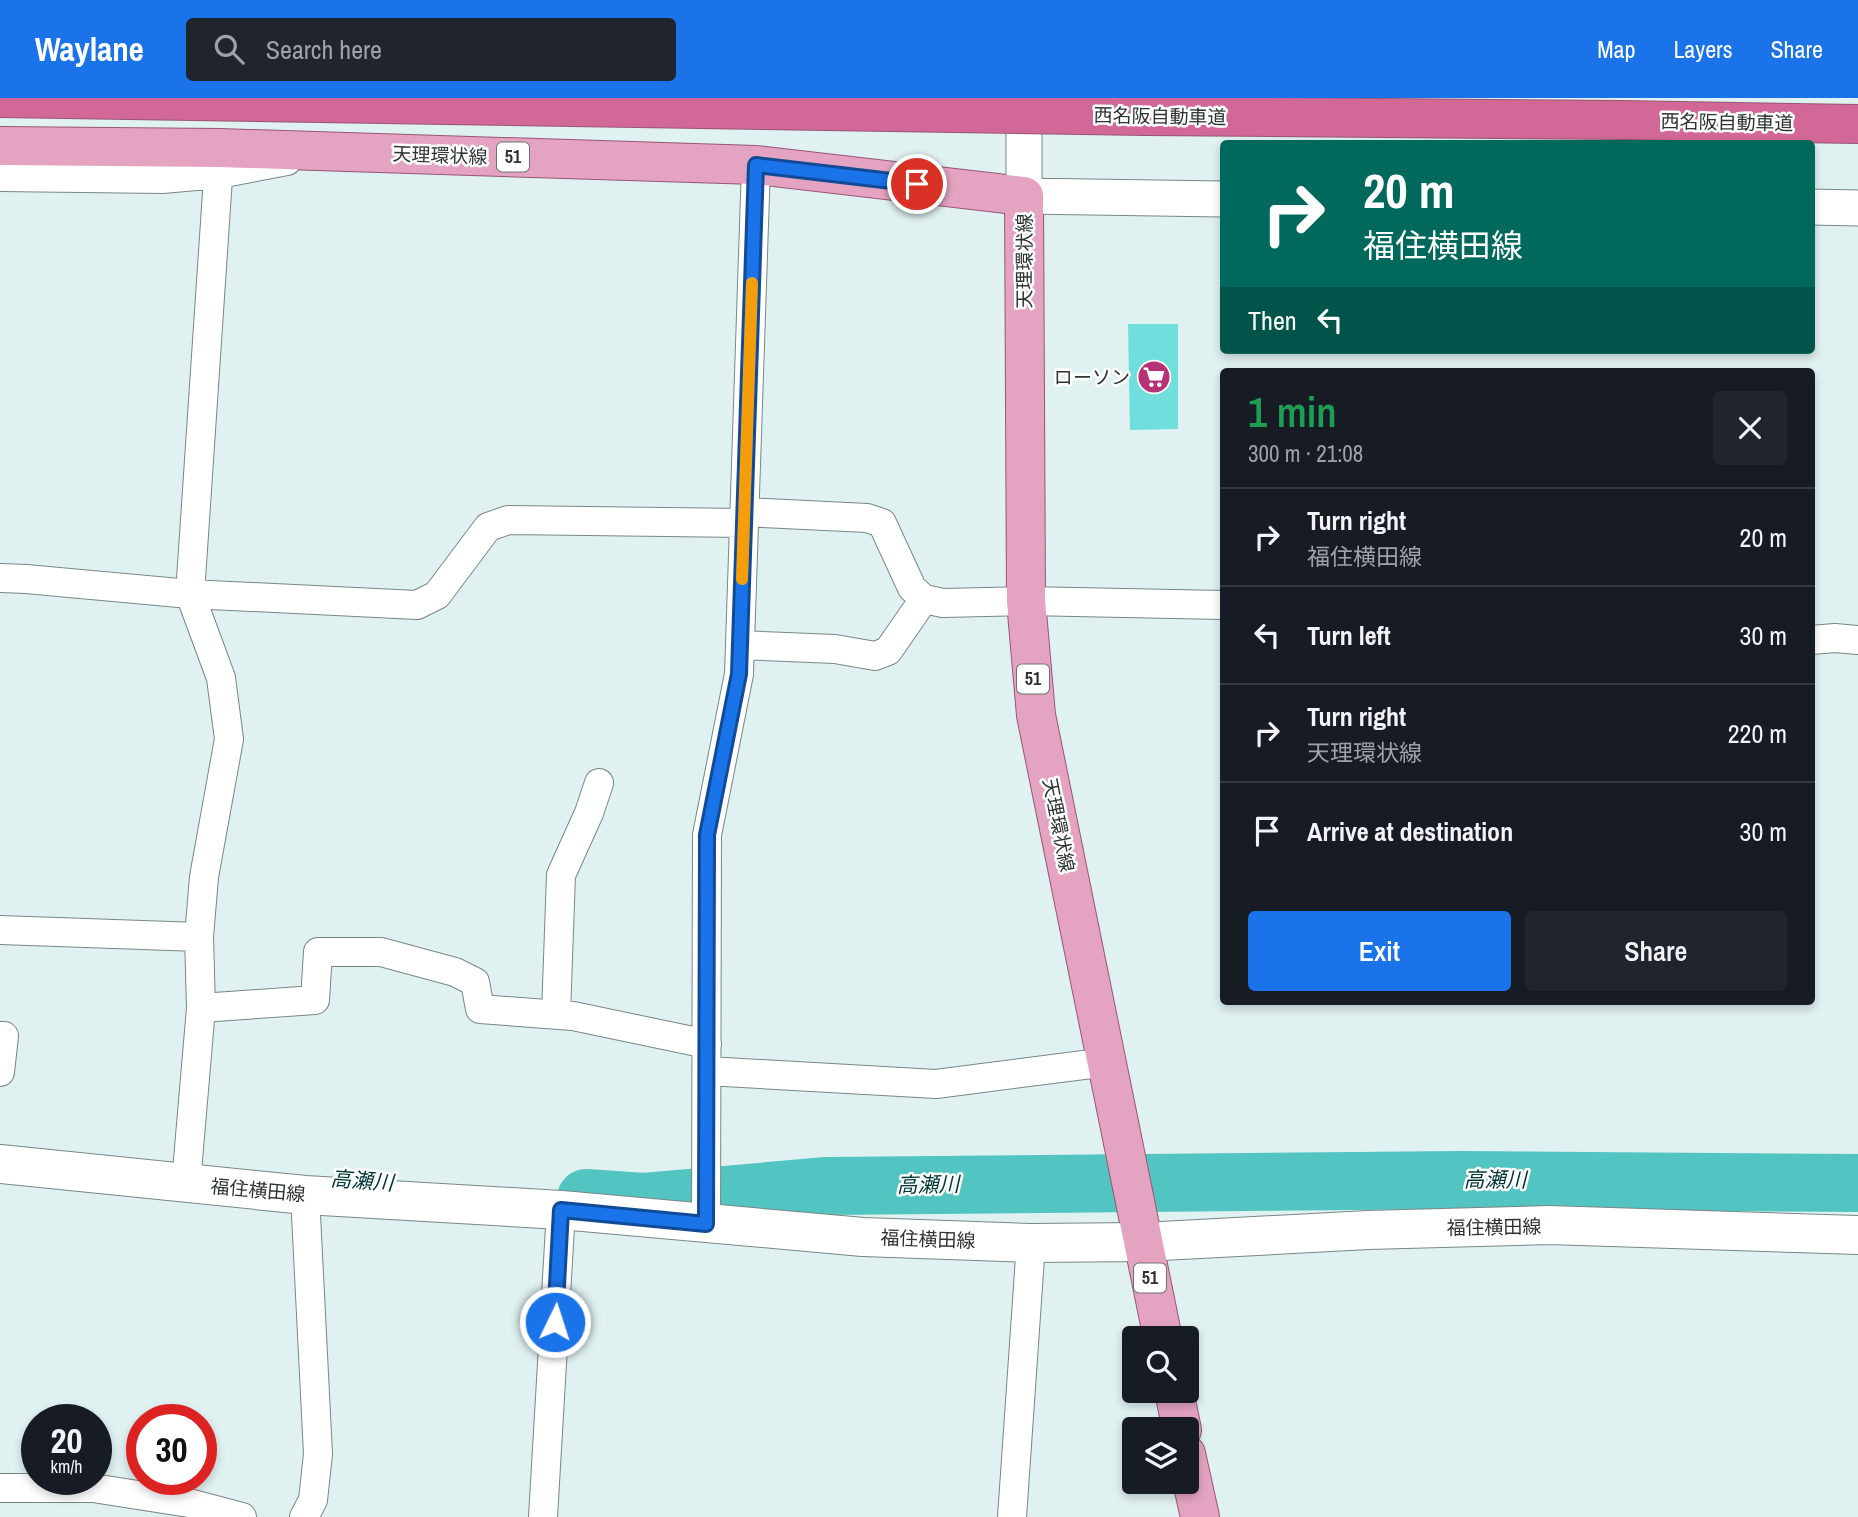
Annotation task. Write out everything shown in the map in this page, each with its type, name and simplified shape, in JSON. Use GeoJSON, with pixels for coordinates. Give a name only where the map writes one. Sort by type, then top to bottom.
{"type":"FeatureCollection","features":[{"type":"Feature","properties":{"kind":"highway","name":"西名阪自動車道"},"geometry":{"type":"LineString","coordinates":[[0,98],[1858,124]]}},
{"type":"Feature","properties":{"kind":"main road","name":"天理環状線"},"geometry":{"type":"LineString","coordinates":[[0,146],[220,161],[341,151],[756,165],[1024,196],[1026,601],[1036,715],[1160,1326]]}},
{"type":"Feature","properties":{"kind":"main road","name":"福住横田線"},"geometry":{"type":"LineString","coordinates":[[0,1164],[305,1195],[561,1210],[863,1237],[1031,1243],[1140,1229],[1368,1230],[1549,1225],[1858,1235]]}},
{"type":"Feature","properties":{"kind":"main road"},"geometry":{"type":"LineString","coordinates":[[1195,1494],[1200,1517]]}},
{"type":"Feature","properties":{"kind":"street"},"geometry":{"type":"LineString","coordinates":[[1024,98],[1024,196],[1220,199]]}},
{"type":"Feature","properties":{"kind":"street"},"geometry":{"type":"LineString","coordinates":[[0,177],[162,179],[220,161],[190,594],[221,678],[229,739],[204,877],[199,937],[201,1008],[186,1183]]}},
{"type":"Feature","properties":{"kind":"street"},"geometry":{"type":"LineString","coordinates":[[706,1224],[707,835],[739,674],[756,165]]}},
{"type":"Feature","properties":{"kind":"street"},"geometry":{"type":"LineString","coordinates":[[1815,207],[1858,208]]}},
{"type":"Feature","properties":{"kind":"street"},"geometry":{"type":"LineString","coordinates":[[0,578],[190,594],[417,605],[437,595],[488,527],[508,520],[867,518],[882,523],[912,588],[924,599],[943,603],[1026,601],[1220,605]]}},
{"type":"Feature","properties":{"kind":"street"},"geometry":{"type":"LineString","coordinates":[[740,645],[835,649],[875,656],[888,651],[924,599]]}},
{"type":"Feature","properties":{"kind":"street"},"geometry":{"type":"LineString","coordinates":[[1815,640],[1858,640]]}},
{"type":"Feature","properties":{"kind":"street"},"geometry":{"type":"LineString","coordinates":[[556,1014],[561,875],[589,813],[599,783]]}},
{"type":"Feature","properties":{"kind":"street"},"geometry":{"type":"LineString","coordinates":[[0,930],[199,937]]}},
{"type":"Feature","properties":{"kind":"street"},"geometry":{"type":"LineString","coordinates":[[201,1008],[315,1000],[318,952],[381,952],[455,972],[475,982],[480,1009],[573,1016],[707,1057],[936,1084],[1107,1062]]}},
{"type":"Feature","properties":{"kind":"street"},"geometry":{"type":"LineString","coordinates":[[0,1036],[4,1037],[0,1072]]}},
{"type":"Feature","properties":{"kind":"street"},"geometry":{"type":"LineString","coordinates":[[304,1517],[313,1500],[318,1454],[305,1195]]}},
{"type":"Feature","properties":{"kind":"street"},"geometry":{"type":"LineString","coordinates":[[543,1517],[561,1210]]}},
{"type":"Feature","properties":{"kind":"street"},"geometry":{"type":"LineString","coordinates":[[1012,1517],[1031,1243]]}},
{"type":"Feature","properties":{"kind":"street"},"geometry":{"type":"LineString","coordinates":[[0,1488],[93,1488],[189,1503],[242,1517]]}},
{"type":"Feature","properties":{"kind":"building","name":"ローソン"},"geometry":{"type":"Polygon","coordinates":[[[1128,324],[1178,324],[1178,429],[1130,430],[1128,324]]]}},
{"type":"Feature","properties":{"kind":"waterway","name":"高瀬川"},"geometry":{"type":"LineString","coordinates":[[586,1198],[644,1202],[827,1186],[1461,1180],[1858,1183]]}},
{"type":"Feature","properties":{"kind":"slow traffic"},"geometry":{"type":"LineString","coordinates":[[742,579],[752,283]]}},
{"type":"Feature","properties":{"kind":"place","name":"ローソン"},"geometry":{"type":"Point","coordinates":[1154,377]}},
{"type":"Feature","properties":{"kind":"route"},"geometry":{"type":"LineString","coordinates":[[555,1322],[561,1210],[706,1224],[707,835],[739,674],[756,165],[917,184]]}}]}
